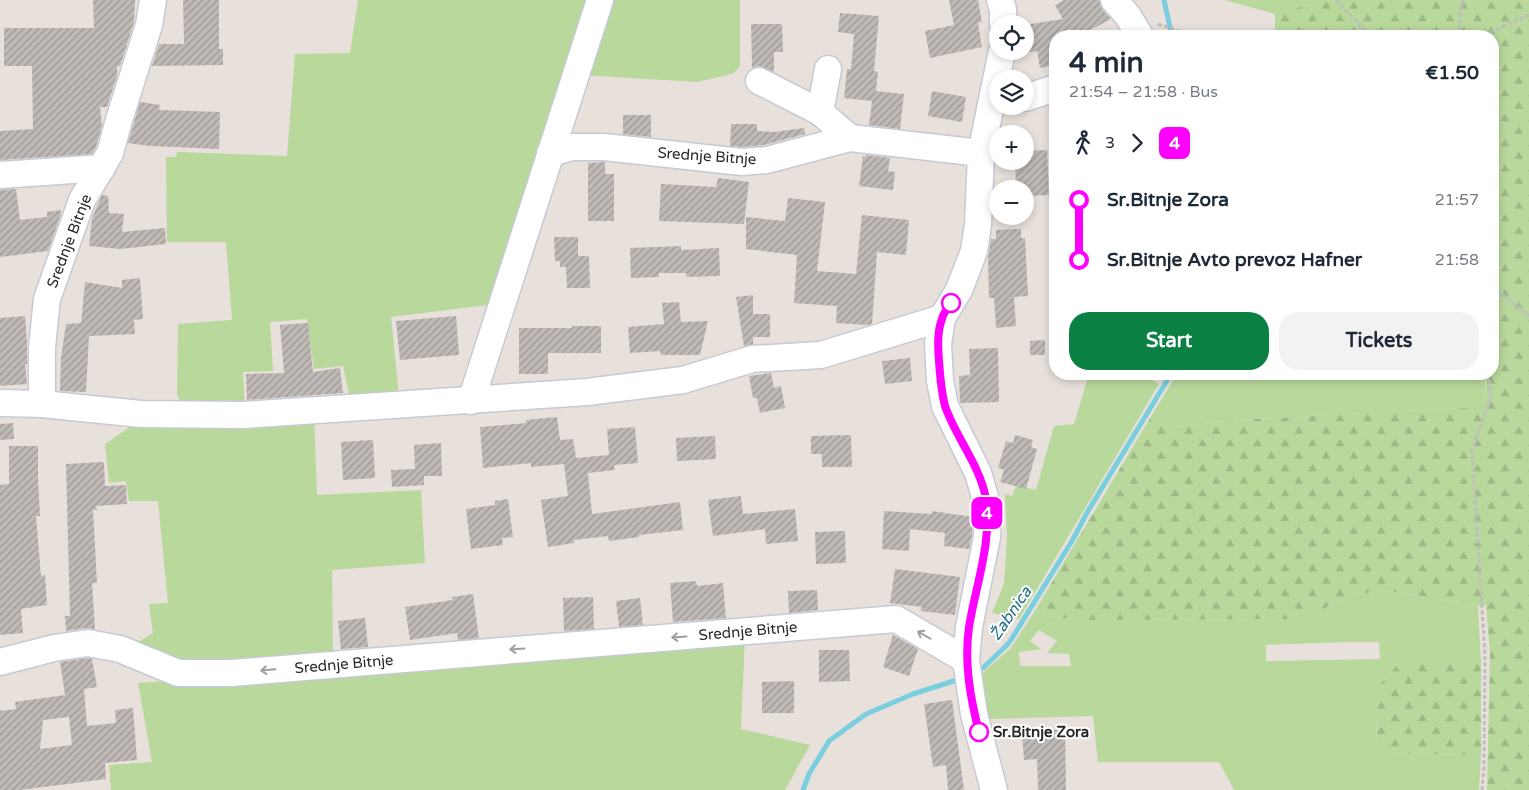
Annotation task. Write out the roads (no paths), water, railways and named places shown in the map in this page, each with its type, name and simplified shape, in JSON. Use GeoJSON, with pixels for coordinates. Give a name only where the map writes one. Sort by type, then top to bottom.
{"type":"FeatureCollection","features":[{"type":"Feature","properties":{"kind":"street","name":"Srednje Bitnje"},"geometry":{"type":"LineString","coordinates":[[42,404],[42,346],[47,299],[82,200],[110,154],[149,25],[153,0]]}},
{"type":"Feature","properties":{"kind":"street"},"geometry":{"type":"LineString","coordinates":[[471,400],[600,0]]}},
{"type":"Feature","properties":{"kind":"street"},"geometry":{"type":"LineString","coordinates":[[1000,0],[1003,15]]}},
{"type":"Feature","properties":{"kind":"street"},"geometry":{"type":"LineString","coordinates":[[1114,0],[1128,16],[1149,30]]}},
{"type":"Feature","properties":{"kind":"street"},"geometry":{"type":"LineString","coordinates":[[820,112],[828,69]]}},
{"type":"Feature","properties":{"kind":"street"},"geometry":{"type":"LineString","coordinates":[[759,81],[820,112],[850,138]]}},
{"type":"Feature","properties":{"kind":"street"},"geometry":{"type":"LineString","coordinates":[[1034,95],[1049,90]]}},
{"type":"Feature","properties":{"kind":"street"},"geometry":{"type":"LineString","coordinates":[[992,115],[981,153],[978,225],[974,251],[959,290],[942,318],[938,344],[940,381],[945,406],[978,473],[985,497],[988,518],[984,557],[969,627],[966,660],[974,714],[994,790]]}},
{"type":"Feature","properties":{"kind":"street","name":"Srednje Bitnje"},"geometry":{"type":"LineString","coordinates":[[550,153],[573,147],[604,147],[742,162],[767,160],[850,138],[981,153]]}},
{"type":"Feature","properties":{"kind":"street"},"geometry":{"type":"LineString","coordinates":[[0,175],[102,168]]}},
{"type":"Feature","properties":{"kind":"street"},"geometry":{"type":"LineString","coordinates":[[0,404],[42,404],[141,414],[244,416],[587,392],[683,380],[752,359],[821,355],[942,318]]}},
{"type":"Feature","properties":{"kind":"street","name":"Srednje Bitnje"},"geometry":{"type":"LineString","coordinates":[[0,662],[54,648],[88,642],[120,648],[178,673],[232,673],[896,619],[966,660]]}},
{"type":"Feature","properties":{"kind":"waterway","name":"Žabnica"},"geometry":{"type":"LineString","coordinates":[[1164,0],[1171,30]]}},
{"type":"Feature","properties":{"kind":"waterway","name":"Žabnica"},"geometry":{"type":"LineString","coordinates":[[974,672],[983,668],[1009,643],[1167,380]]}},
{"type":"Feature","properties":{"kind":"waterway","name":"Žabnica"},"geometry":{"type":"LineString","coordinates":[[803,790],[809,774],[829,741],[866,714],[913,694],[960,679]]}},
{"type":"Feature","properties":{"kind":"place","name":"Sr.Bitnje Zora"},"geometry":{"type":"Point","coordinates":[979,732]}}]}
